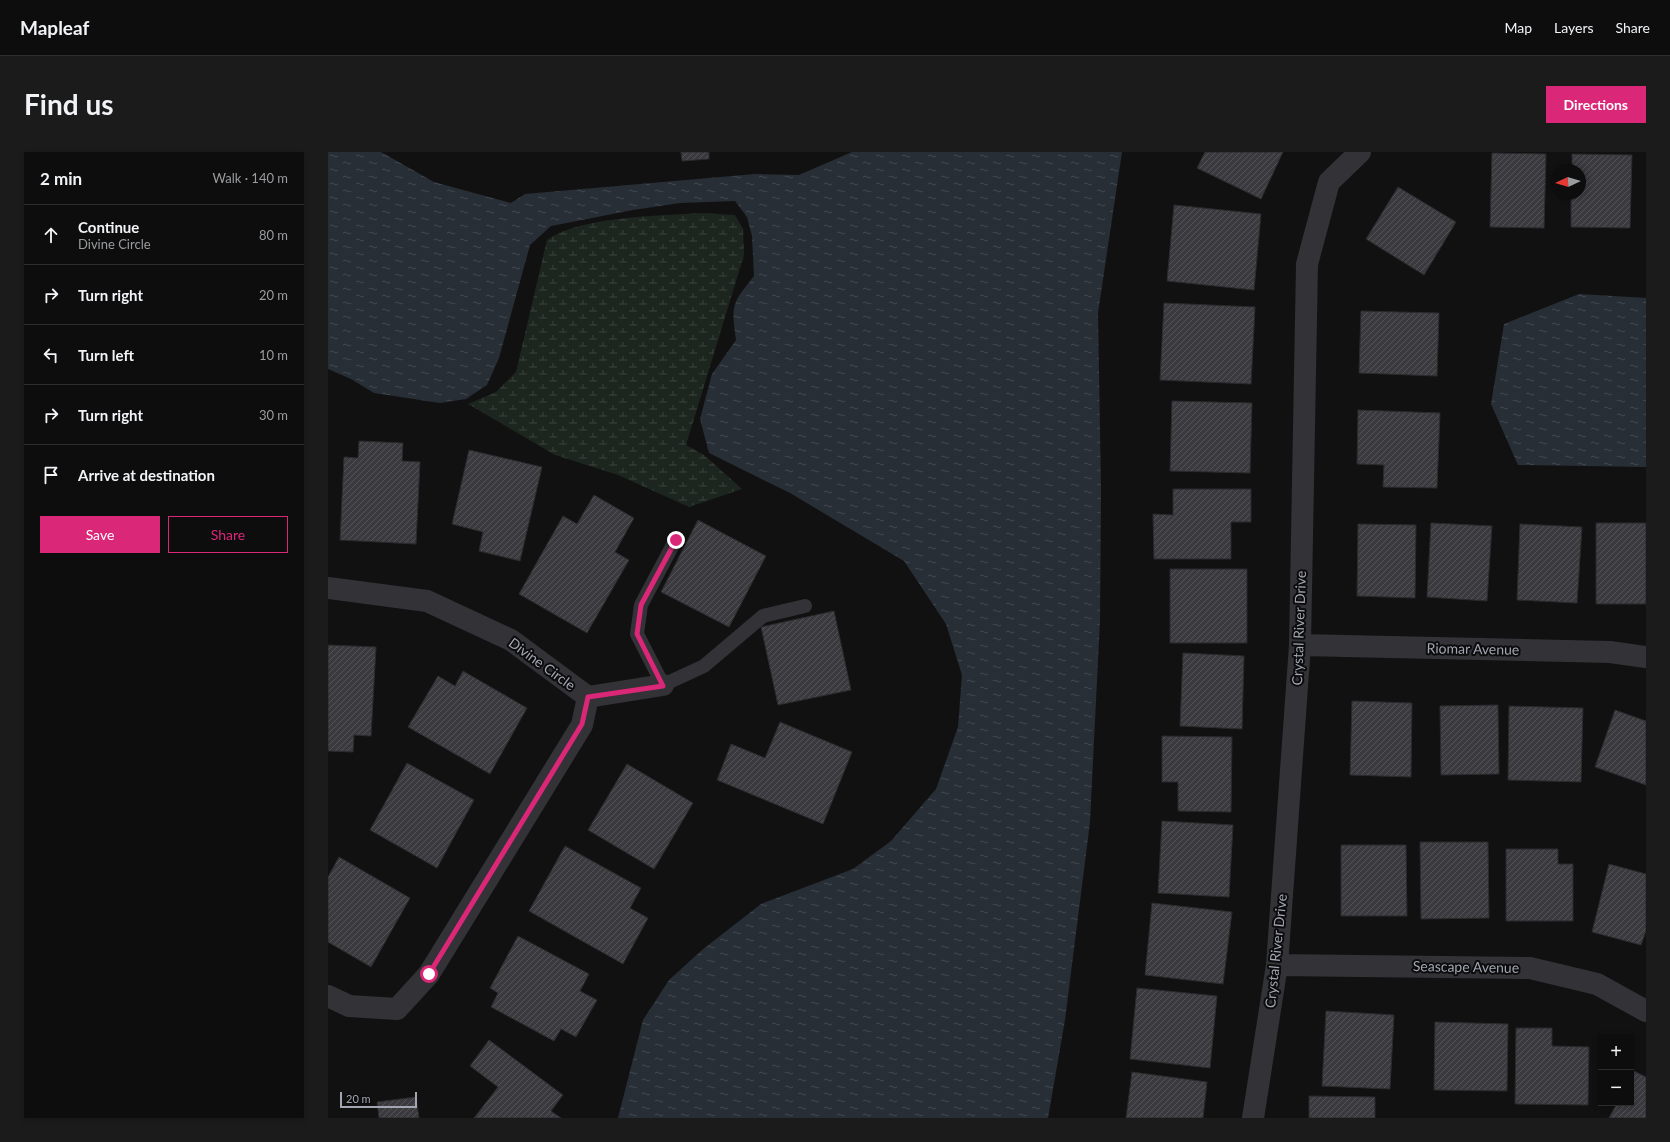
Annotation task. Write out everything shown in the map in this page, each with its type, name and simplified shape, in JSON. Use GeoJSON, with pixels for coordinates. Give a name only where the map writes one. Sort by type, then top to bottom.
{"type":"FeatureCollection","features":[{"type":"Feature","properties":{"kind":"street","name":"Crystal River Drive"},"geometry":{"type":"LineString","coordinates":[[1253,1118],[1277,965],[1300,645],[1307,264],[1329,182],[1360,152]]}},
{"type":"Feature","properties":{"kind":"street","name":"Divine Circle"},"geometry":{"type":"LineString","coordinates":[[328,588],[427,601],[511,640],[588,697],[582,724],[429,974],[397,1009],[349,1006],[328,996]]}},
{"type":"Feature","properties":{"kind":"street","name":"Riomar Avenue"},"geometry":{"type":"LineString","coordinates":[[1300,645],[1610,652],[1646,657]]}},
{"type":"Feature","properties":{"kind":"street"},"geometry":{"type":"LineString","coordinates":[[588,697],[663,686]]}},
{"type":"Feature","properties":{"kind":"street","name":"Seascape Avenue"},"geometry":{"type":"LineString","coordinates":[[1277,965],[1530,968],[1597,984],[1646,1011]]}},
{"type":"Feature","properties":{"kind":"lane"},"geometry":{"type":"LineString","coordinates":[[676,540],[641,605],[637,634],[663,686],[704,666],[763,616],[805,606]]}},
{"type":"Feature","properties":{"kind":"green space"},"geometry":{"type":"Polygon","coordinates":[[[702,213],[735,215],[743,229],[744,255],[686,445],[704,455],[742,489],[689,507],[618,475],[555,455],[468,404],[496,392],[516,372],[547,240],[562,232],[580,226],[600,222],[643,217],[702,213]]]}},
{"type":"Feature","properties":{"kind":"water"},"geometry":{"type":"Polygon","coordinates":[[[328,152],[381,152],[434,182],[511,203],[525,194],[755,174],[799,175],[852,152],[1122,152],[1098,313],[1101,490],[1100,620],[1090,822],[1065,1020],[1048,1118],[618,1118],[643,1020],[669,980],[702,950],[761,904],[853,869],[891,841],[936,789],[958,727],[962,675],[946,624],[904,561],[790,493],[709,453],[700,419],[712,374],[736,340],[734,311],[737,299],[754,276],[752,236],[747,217],[735,201],[680,203],[633,210],[551,226],[530,245],[499,358],[487,385],[466,399],[440,403],[374,393],[351,379],[328,369],[328,152]]]}},
{"type":"Feature","properties":{"kind":"water"},"geometry":{"type":"Polygon","coordinates":[[[1579,294],[1646,298],[1646,467],[1518,465],[1491,404],[1504,324],[1579,294]]]}},
{"type":"Feature","properties":{"kind":"building"},"geometry":{"type":"Polygon","coordinates":[[[681,152],[709,152],[709,159],[682,161],[681,152]]]}},
{"type":"Feature","properties":{"kind":"building"},"geometry":{"type":"Polygon","coordinates":[[[1205,152],[1283,152],[1261,199],[1197,168],[1205,152]]]}},
{"type":"Feature","properties":{"kind":"building"},"geometry":{"type":"Polygon","coordinates":[[[1492,153],[1546,154],[1544,228],[1490,227],[1492,153]]]}},
{"type":"Feature","properties":{"kind":"building"},"geometry":{"type":"Polygon","coordinates":[[[1572,154],[1632,155],[1630,228],[1571,227],[1571,200],[1586,200],[1586,164],[1572,164],[1572,154]]]}},
{"type":"Feature","properties":{"kind":"building"},"geometry":{"type":"Polygon","coordinates":[[[1398,187],[1456,222],[1424,275],[1366,239],[1398,187]]]}},
{"type":"Feature","properties":{"kind":"building"},"geometry":{"type":"Polygon","coordinates":[[[1174,205],[1261,214],[1254,290],[1167,281],[1174,205]]]}},
{"type":"Feature","properties":{"kind":"building"},"geometry":{"type":"Polygon","coordinates":[[[1164,303],[1255,307],[1251,384],[1160,380],[1164,303]]]}},
{"type":"Feature","properties":{"kind":"building"},"geometry":{"type":"Polygon","coordinates":[[[1361,311],[1439,313],[1437,376],[1359,373],[1361,311]]]}},
{"type":"Feature","properties":{"kind":"building"},"geometry":{"type":"Polygon","coordinates":[[[1172,401],[1252,403],[1250,473],[1170,471],[1172,401]]]}},
{"type":"Feature","properties":{"kind":"building"},"geometry":{"type":"Polygon","coordinates":[[[1358,410],[1440,413],[1437,488],[1383,487],[1384,465],[1357,464],[1358,410]]]}},
{"type":"Feature","properties":{"kind":"building"},"geometry":{"type":"Polygon","coordinates":[[[359,441],[403,443],[402,461],[420,462],[416,544],[340,540],[344,457],[358,458],[359,441]]]}},
{"type":"Feature","properties":{"kind":"building"},"geometry":{"type":"Polygon","coordinates":[[[469,450],[542,467],[520,561],[479,551],[483,532],[452,524],[469,450]]]}},
{"type":"Feature","properties":{"kind":"building"},"geometry":{"type":"Polygon","coordinates":[[[1173,489],[1251,489],[1251,522],[1231,522],[1231,559],[1154,559],[1153,514],[1173,515],[1173,489]]]}},
{"type":"Feature","properties":{"kind":"building"},"geometry":{"type":"Polygon","coordinates":[[[594,495],[634,518],[615,552],[629,560],[587,633],[519,594],[563,516],[577,524],[594,495]]]}},
{"type":"Feature","properties":{"kind":"building"},"geometry":{"type":"Polygon","coordinates":[[[698,520],[766,556],[729,627],[661,592],[698,520]]]}},
{"type":"Feature","properties":{"kind":"building"},"geometry":{"type":"Polygon","coordinates":[[[1431,523],[1492,526],[1487,601],[1427,597],[1431,523]]]}},
{"type":"Feature","properties":{"kind":"building"},"geometry":{"type":"Polygon","coordinates":[[[1596,523],[1646,523],[1646,604],[1596,604],[1596,523]]]}},
{"type":"Feature","properties":{"kind":"building"},"geometry":{"type":"Polygon","coordinates":[[[1358,524],[1416,525],[1415,598],[1357,596],[1358,524]]]}},
{"type":"Feature","properties":{"kind":"building"},"geometry":{"type":"Polygon","coordinates":[[[1520,524],[1582,527],[1577,603],[1517,600],[1520,524]]]}},
{"type":"Feature","properties":{"kind":"building"},"geometry":{"type":"Polygon","coordinates":[[[1170,569],[1247,569],[1247,643],[1170,643],[1170,569]]]}},
{"type":"Feature","properties":{"kind":"building"},"geometry":{"type":"Polygon","coordinates":[[[834,611],[851,690],[778,705],[761,627],[834,611]]]}},
{"type":"Feature","properties":{"kind":"building"},"geometry":{"type":"Polygon","coordinates":[[[328,645],[376,647],[371,736],[354,735],[353,752],[328,751],[328,645]]]}},
{"type":"Feature","properties":{"kind":"building"},"geometry":{"type":"Polygon","coordinates":[[[1183,653],[1244,656],[1242,729],[1180,726],[1183,653]]]}},
{"type":"Feature","properties":{"kind":"building"},"geometry":{"type":"Polygon","coordinates":[[[463,671],[527,708],[490,774],[408,727],[438,676],[455,686],[463,671]]]}},
{"type":"Feature","properties":{"kind":"building"},"geometry":{"type":"Polygon","coordinates":[[[1352,701],[1412,703],[1411,777],[1350,775],[1352,701]]]}},
{"type":"Feature","properties":{"kind":"building"},"geometry":{"type":"Polygon","coordinates":[[[1498,705],[1499,774],[1441,775],[1440,706],[1498,705]]]}},
{"type":"Feature","properties":{"kind":"building"},"geometry":{"type":"Polygon","coordinates":[[[1509,706],[1583,708],[1581,782],[1508,780],[1509,706]]]}},
{"type":"Feature","properties":{"kind":"building"},"geometry":{"type":"Polygon","coordinates":[[[1615,710],[1646,721],[1646,785],[1595,767],[1615,710]]]}},
{"type":"Feature","properties":{"kind":"building"},"geometry":{"type":"Polygon","coordinates":[[[780,722],[852,752],[823,824],[717,780],[731,744],[765,758],[780,722]]]}},
{"type":"Feature","properties":{"kind":"building"},"geometry":{"type":"Polygon","coordinates":[[[1162,736],[1232,737],[1231,812],[1178,811],[1178,782],[1162,782],[1162,736]]]}},
{"type":"Feature","properties":{"kind":"building"},"geometry":{"type":"Polygon","coordinates":[[[407,763],[474,800],[437,868],[370,830],[407,763]]]}},
{"type":"Feature","properties":{"kind":"building"},"geometry":{"type":"Polygon","coordinates":[[[627,764],[693,803],[654,869],[588,830],[627,764]]]}},
{"type":"Feature","properties":{"kind":"building"},"geometry":{"type":"Polygon","coordinates":[[[1162,821],[1233,825],[1229,897],[1158,893],[1162,821]]]}},
{"type":"Feature","properties":{"kind":"building"},"geometry":{"type":"Polygon","coordinates":[[[1420,842],[1488,842],[1489,918],[1421,919],[1420,842]]]}},
{"type":"Feature","properties":{"kind":"building"},"geometry":{"type":"Polygon","coordinates":[[[1341,845],[1406,845],[1407,916],[1341,916],[1341,845]]]}},
{"type":"Feature","properties":{"kind":"building"},"geometry":{"type":"Polygon","coordinates":[[[565,846],[641,888],[630,908],[648,918],[623,964],[529,911],[565,846]]]}},
{"type":"Feature","properties":{"kind":"building"},"geometry":{"type":"Polygon","coordinates":[[[1506,849],[1558,849],[1558,864],[1573,864],[1573,921],[1506,921],[1506,849]]]}},
{"type":"Feature","properties":{"kind":"building"},"geometry":{"type":"Polygon","coordinates":[[[339,857],[410,898],[371,967],[328,942],[328,877],[339,857]]]}},
{"type":"Feature","properties":{"kind":"building"},"geometry":{"type":"Polygon","coordinates":[[[1609,864],[1646,874],[1646,931],[1641,945],[1592,932],[1609,864]]]}},
{"type":"Feature","properties":{"kind":"building"},"geometry":{"type":"Polygon","coordinates":[[[1152,903],[1232,912],[1223,984],[1145,975],[1152,903]]]}},
{"type":"Feature","properties":{"kind":"building"},"geometry":{"type":"Polygon","coordinates":[[[518,936],[589,974],[580,991],[597,1000],[576,1037],[561,1029],[554,1041],[491,1007],[498,993],[490,988],[518,936]]]}},
{"type":"Feature","properties":{"kind":"building"},"geometry":{"type":"Polygon","coordinates":[[[1137,988],[1217,996],[1210,1068],[1130,1059],[1137,988]]]}},
{"type":"Feature","properties":{"kind":"building"},"geometry":{"type":"Polygon","coordinates":[[[1326,1011],[1394,1015],[1390,1089],[1322,1086],[1326,1011]]]}},
{"type":"Feature","properties":{"kind":"building"},"geometry":{"type":"Polygon","coordinates":[[[1435,1022],[1508,1024],[1507,1091],[1434,1090],[1435,1022]]]}},
{"type":"Feature","properties":{"kind":"building"},"geometry":{"type":"Polygon","coordinates":[[[1516,1028],[1552,1028],[1552,1046],[1589,1047],[1588,1105],[1515,1104],[1516,1028]]]}},
{"type":"Feature","properties":{"kind":"building"},"geometry":{"type":"Polygon","coordinates":[[[489,1040],[563,1095],[551,1111],[561,1118],[474,1118],[498,1087],[470,1066],[489,1040]]]}},
{"type":"Feature","properties":{"kind":"building"},"geometry":{"type":"Polygon","coordinates":[[[1634,1071],[1646,1077],[1646,1118],[1609,1118],[1615,1106],[1634,1106],[1634,1071]]]}},
{"type":"Feature","properties":{"kind":"building"},"geometry":{"type":"Polygon","coordinates":[[[1132,1072],[1207,1082],[1203,1118],[1126,1118],[1132,1072]]]}},
{"type":"Feature","properties":{"kind":"building"},"geometry":{"type":"Polygon","coordinates":[[[1309,1096],[1375,1097],[1375,1118],[1309,1118],[1309,1096]]]}},
{"type":"Feature","properties":{"kind":"building"},"geometry":{"type":"Polygon","coordinates":[[[416,1097],[419,1118],[379,1118],[377,1102],[416,1097]]]}},
{"type":"Feature","properties":{"kind":"route"},"geometry":{"type":"LineString","coordinates":[[429,974],[582,724],[588,697],[663,686],[637,634],[641,605],[652,581],[676,540]]}}]}
